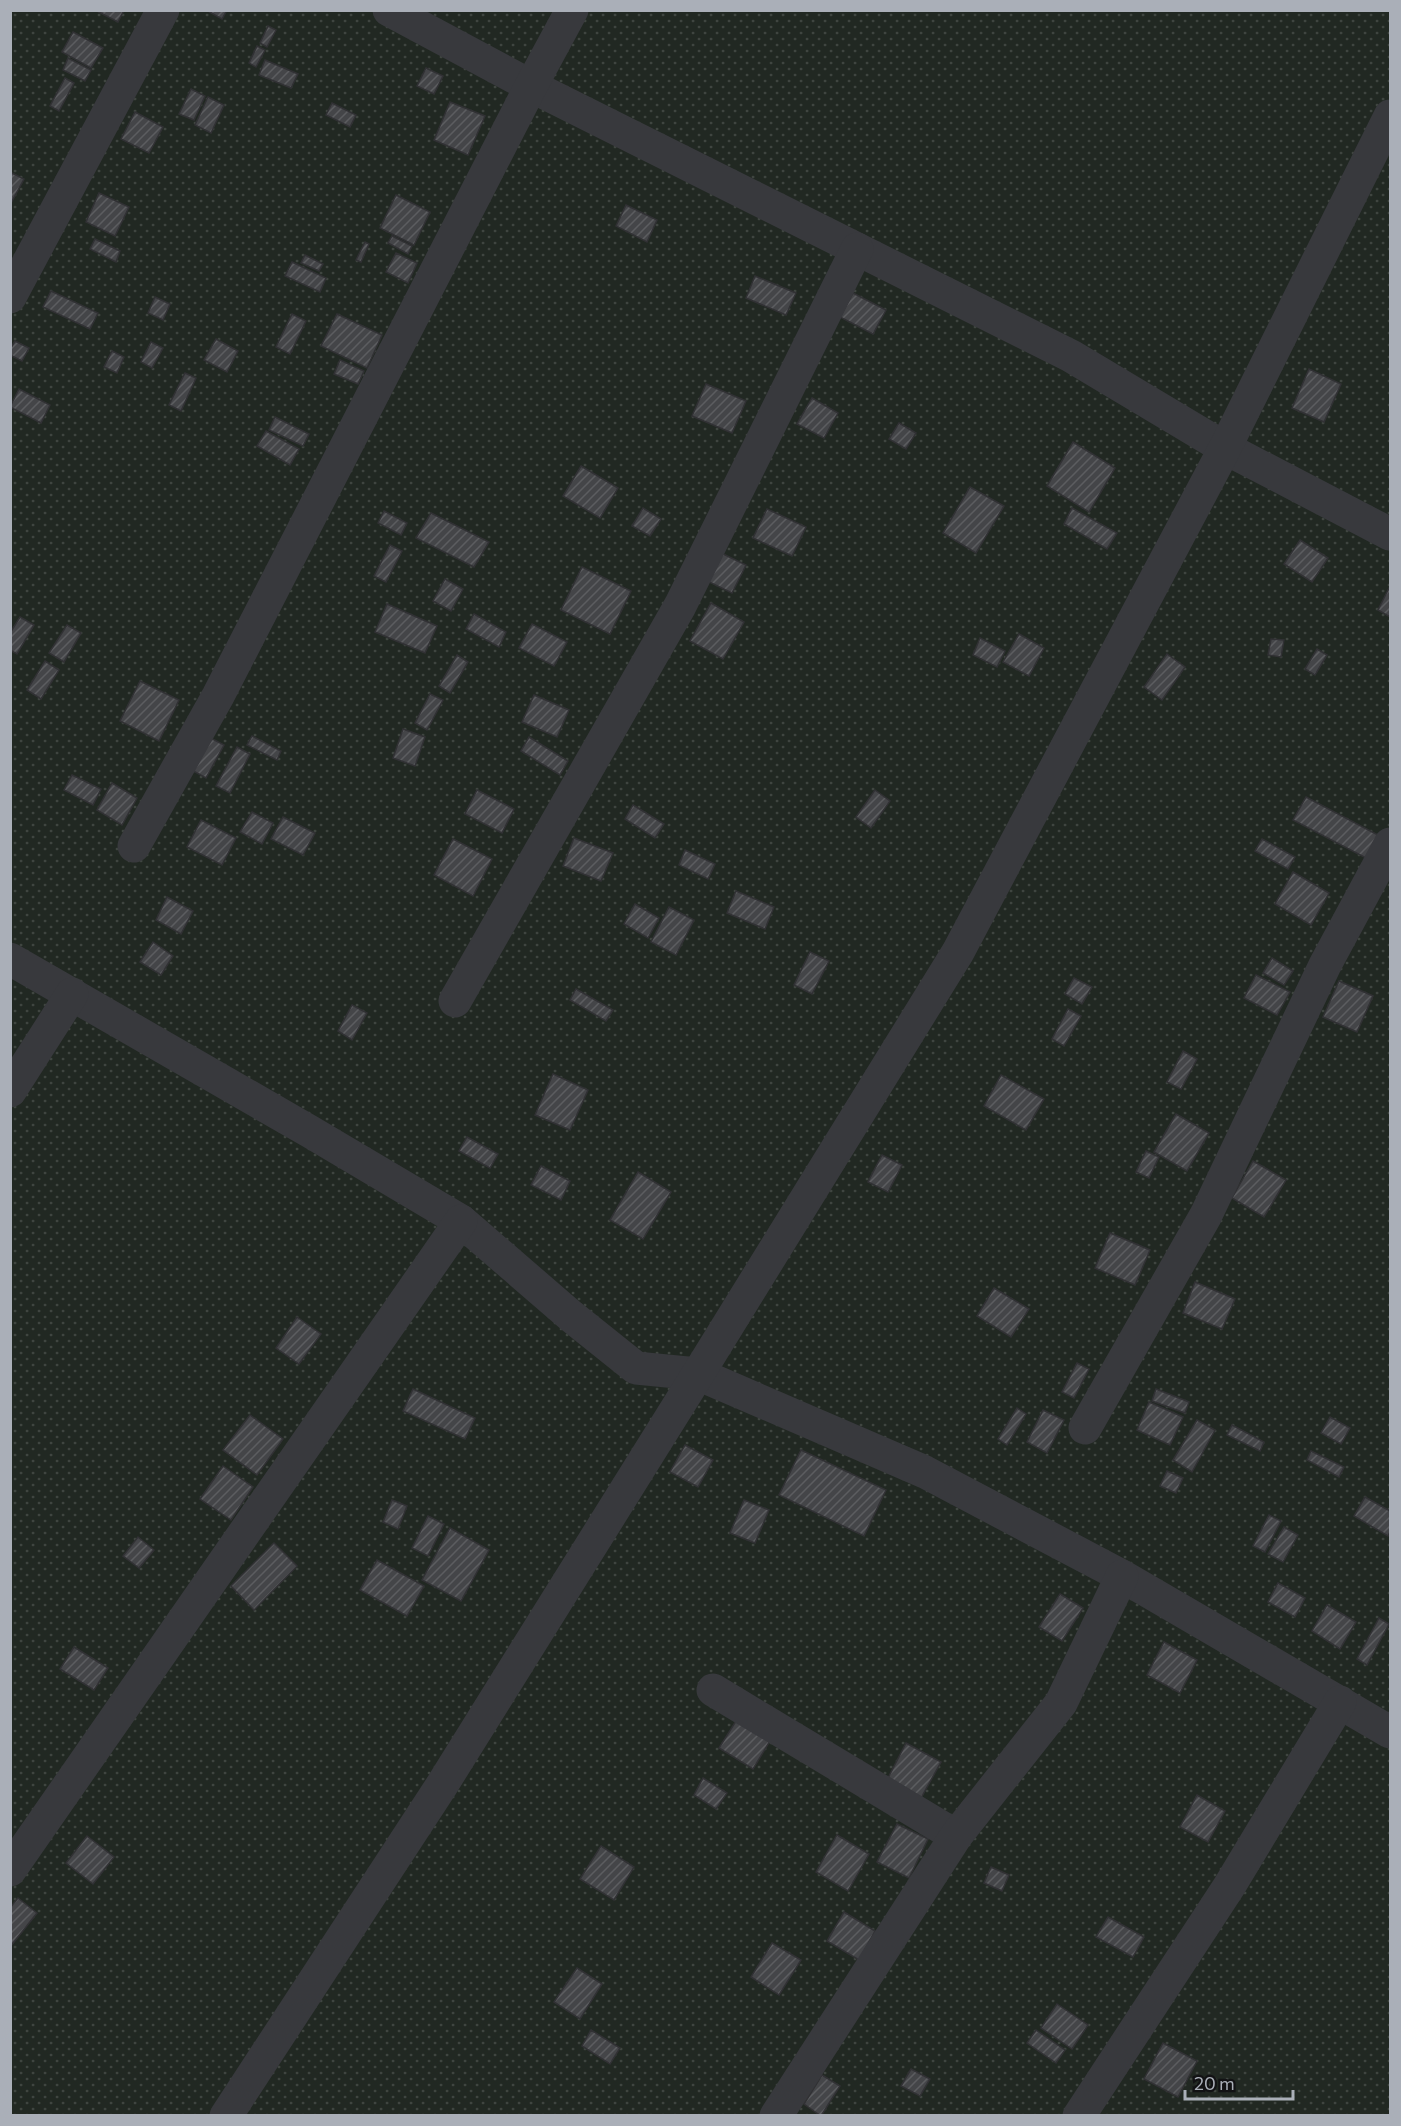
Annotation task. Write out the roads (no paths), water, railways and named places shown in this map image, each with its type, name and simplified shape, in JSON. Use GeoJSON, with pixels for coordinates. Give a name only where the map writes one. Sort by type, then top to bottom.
{"type":"FeatureCollection","features":[{"type":"Feature","properties":{"kind":"street"},"geometry":{"type":"LineString","coordinates":[[10,297],[163,10]]}},
{"type":"Feature","properties":{"kind":"street"},"geometry":{"type":"LineString","coordinates":[[389,10],[531,86],[1071,356],[1225,448],[1390,534]]}},
{"type":"Feature","properties":{"kind":"street"},"geometry":{"type":"LineString","coordinates":[[134,846],[218,696],[572,10]]}},
{"type":"Feature","properties":{"kind":"street"},"geometry":{"type":"LineString","coordinates":[[226,2115],[442,1785],[958,952],[1225,448],[1390,116]]}},
{"type":"Feature","properties":{"kind":"street"},"geometry":{"type":"LineString","coordinates":[[455,1001],[680,606],[857,249]]}},
{"type":"Feature","properties":{"kind":"street"},"geometry":{"type":"LineString","coordinates":[[1085,1428],[1206,1215],[1325,965],[1390,844]]}},
{"type":"Feature","properties":{"kind":"street"},"geometry":{"type":"LineString","coordinates":[[10,959],[461,1221],[571,1316],[636,1368],[698,1374],[925,1472],[1122,1576],[1390,1732]]}},
{"type":"Feature","properties":{"kind":"street"},"geometry":{"type":"LineString","coordinates":[[10,1091],[72,994]]}},
{"type":"Feature","properties":{"kind":"street"},"geometry":{"type":"LineString","coordinates":[[10,1870],[461,1221]]}},
{"type":"Feature","properties":{"kind":"street"},"geometry":{"type":"LineString","coordinates":[[776,2115],[956,1836],[1061,1702],[1122,1576]]}},
{"type":"Feature","properties":{"kind":"street"},"geometry":{"type":"LineString","coordinates":[[712,1690],[956,1836]]}},
{"type":"Feature","properties":{"kind":"street"},"geometry":{"type":"LineString","coordinates":[[1078,2115],[1230,1885],[1340,1702]]}}]}
